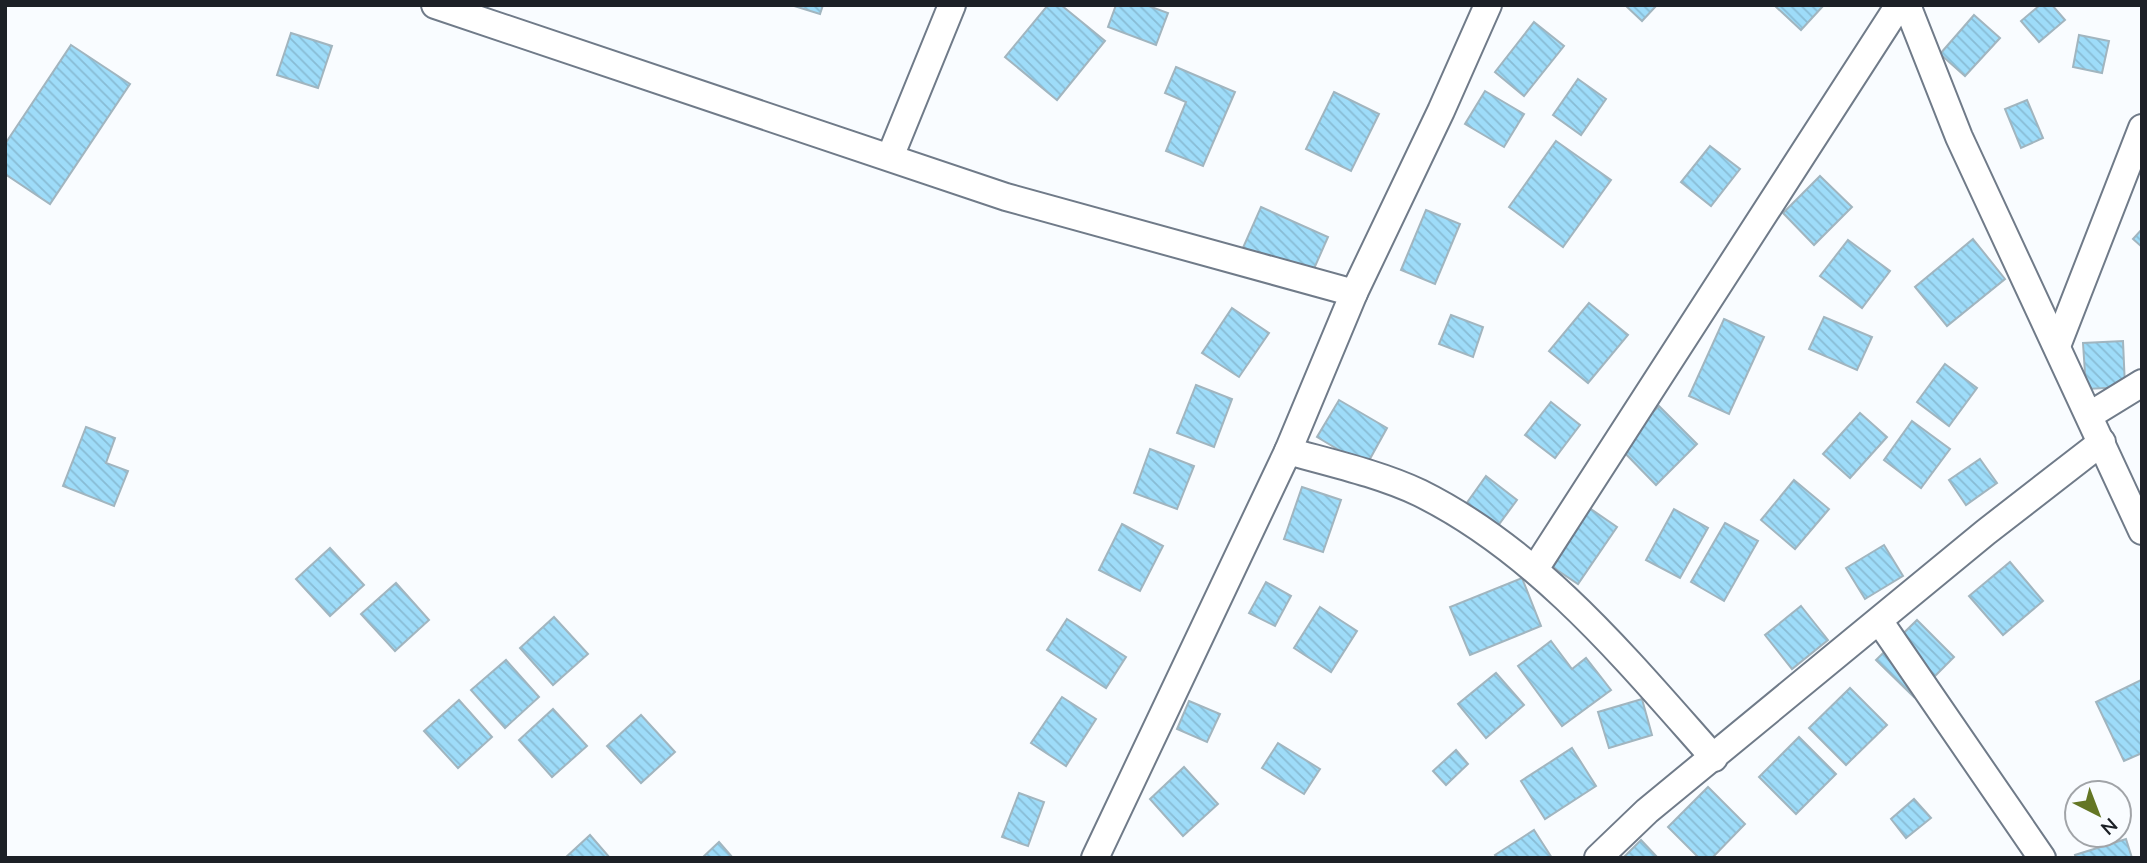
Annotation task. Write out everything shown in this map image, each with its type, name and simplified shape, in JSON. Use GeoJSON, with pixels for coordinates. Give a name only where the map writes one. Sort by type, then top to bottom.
{"type":"FeatureCollection","features":[{"type":"Feature","properties":{"kind":"street"},"geometry":{"type":"LineString","coordinates":[[435,5],[1006,197],[1354,293]]}},
{"type":"Feature","properties":{"kind":"street"},"geometry":{"type":"LineString","coordinates":[[890,157],[952,5]]}},
{"type":"Feature","properties":{"kind":"street"},"geometry":{"type":"LineString","coordinates":[[1095,858],[1288,451],[1354,293],[1441,111],[1488,5]]}},
{"type":"Feature","properties":{"kind":"street"},"geometry":{"type":"LineString","coordinates":[[1535,569],[1899,5]]}},
{"type":"Feature","properties":{"kind":"street"},"geometry":{"type":"LineString","coordinates":[[1907,5],[1959,137],[2142,531]]}},
{"type":"Feature","properties":{"kind":"street"},"geometry":{"type":"LineString","coordinates":[[2057,346],[2142,128]]}},
{"type":"Feature","properties":{"kind":"street"},"geometry":{"type":"LineString","coordinates":[[2090,415],[2142,383]]}},
{"type":"Feature","properties":{"kind":"street"},"geometry":{"type":"LineString","coordinates":[[1598,858],[1647,811],[1880,622],[1986,532],[2102,442]]}},
{"type":"Feature","properties":{"kind":"street"},"geometry":{"type":"LineString","coordinates":[[1288,451],[1418,492],[1467,519],[1535,569],[1647,682],[1714,758]]}},
{"type":"Feature","properties":{"kind":"street"},"geometry":{"type":"LineString","coordinates":[[1880,622],[2042,858]]}},
{"type":"Feature","properties":{"kind":"building"},"geometry":{"type":"Polygon","coordinates":[[[791,5],[823,5],[820,14],[791,5]]]}},
{"type":"Feature","properties":{"kind":"building"},"geometry":{"type":"Polygon","coordinates":[[[1048,5],[1061,5],[1105,41],[1057,100],[1005,57],[1048,5]]]}},
{"type":"Feature","properties":{"kind":"building"},"geometry":{"type":"Polygon","coordinates":[[[1116,5],[1146,5],[1168,13],[1156,45],[1108,27],[1116,5]]]}},
{"type":"Feature","properties":{"kind":"building"},"geometry":{"type":"Polygon","coordinates":[[[1625,5],[1657,5],[1642,21],[1625,5]]]}},
{"type":"Feature","properties":{"kind":"building"},"geometry":{"type":"Polygon","coordinates":[[[1774,5],[1824,5],[1801,30],[1774,5]]]}},
{"type":"Feature","properties":{"kind":"building"},"geometry":{"type":"Polygon","coordinates":[[[2040,5],[2052,5],[2065,20],[2039,42],[2021,21],[2040,5]]]}},
{"type":"Feature","properties":{"kind":"building"},"geometry":{"type":"Polygon","coordinates":[[[1974,15],[2000,38],[1965,76],[1940,54],[1974,15]]]}},
{"type":"Feature","properties":{"kind":"building"},"geometry":{"type":"Polygon","coordinates":[[[1534,22],[1564,46],[1524,96],[1495,72],[1534,22]]]}},
{"type":"Feature","properties":{"kind":"building"},"geometry":{"type":"Polygon","coordinates":[[[291,33],[332,46],[318,88],[277,75],[291,33]]]}},
{"type":"Feature","properties":{"kind":"building"},"geometry":{"type":"Polygon","coordinates":[[[2079,35],[2109,41],[2102,73],[2073,67],[2079,35]]]}},
{"type":"Feature","properties":{"kind":"building"},"geometry":{"type":"Polygon","coordinates":[[[71,45],[130,84],[50,204],[5,174],[5,144],[71,45]]]}},
{"type":"Feature","properties":{"kind":"building"},"geometry":{"type":"Polygon","coordinates":[[[1176,67],[1235,92],[1203,166],[1166,151],[1186,102],[1165,93],[1176,67]]]}},
{"type":"Feature","properties":{"kind":"building"},"geometry":{"type":"Polygon","coordinates":[[[1578,79],[1606,99],[1581,135],[1553,115],[1578,79]]]}},
{"type":"Feature","properties":{"kind":"building"},"geometry":{"type":"Polygon","coordinates":[[[1485,91],[1524,114],[1504,147],[1465,124],[1485,91]]]}},
{"type":"Feature","properties":{"kind":"building"},"geometry":{"type":"Polygon","coordinates":[[[1334,92],[1379,114],[1351,171],[1306,149],[1334,92]]]}},
{"type":"Feature","properties":{"kind":"building"},"geometry":{"type":"Polygon","coordinates":[[[2027,100],[2043,138],[2021,148],[2005,109],[2027,100]]]}},
{"type":"Feature","properties":{"kind":"building"},"geometry":{"type":"Polygon","coordinates":[[[1556,141],[1611,180],[1563,247],[1509,207],[1556,141]]]}},
{"type":"Feature","properties":{"kind":"building"},"geometry":{"type":"Polygon","coordinates":[[[1710,146],[1740,169],[1711,206],[1681,182],[1710,146]]]}},
{"type":"Feature","properties":{"kind":"building"},"geometry":{"type":"Polygon","coordinates":[[[1820,176],[1852,207],[1814,245],[1783,213],[1820,176]]]}},
{"type":"Feature","properties":{"kind":"building"},"geometry":{"type":"Polygon","coordinates":[[[1261,207],[1328,237],[1309,280],[1242,250],[1261,207]]]}},
{"type":"Feature","properties":{"kind":"building"},"geometry":{"type":"Polygon","coordinates":[[[1426,210],[1460,224],[1435,284],[1401,270],[1426,210]]]}},
{"type":"Feature","properties":{"kind":"building"},"geometry":{"type":"Polygon","coordinates":[[[2142,229],[2142,247],[2133,239],[2142,229]]]}},
{"type":"Feature","properties":{"kind":"building"},"geometry":{"type":"Polygon","coordinates":[[[1973,239],[2005,279],[1947,326],[1915,287],[1973,239]]]}},
{"type":"Feature","properties":{"kind":"building"},"geometry":{"type":"Polygon","coordinates":[[[1848,240],[1890,271],[1862,308],[1820,276],[1848,240]]]}},
{"type":"Feature","properties":{"kind":"building"},"geometry":{"type":"Polygon","coordinates":[[[1589,303],[1628,335],[1588,383],[1549,351],[1589,303]]]}},
{"type":"Feature","properties":{"kind":"building"},"geometry":{"type":"Polygon","coordinates":[[[1232,308],[1269,333],[1239,377],[1202,353],[1232,308]]]}},
{"type":"Feature","properties":{"kind":"building"},"geometry":{"type":"Polygon","coordinates":[[[1451,315],[1483,327],[1473,357],[1439,344],[1451,315]]]}},
{"type":"Feature","properties":{"kind":"building"},"geometry":{"type":"Polygon","coordinates":[[[1824,317],[1872,337],[1857,370],[1809,349],[1824,317]]]}},
{"type":"Feature","properties":{"kind":"building"},"geometry":{"type":"Polygon","coordinates":[[[1724,319],[1764,337],[1729,414],[1689,396],[1724,319]]]}},
{"type":"Feature","properties":{"kind":"building"},"geometry":{"type":"Polygon","coordinates":[[[2123,341],[2125,387],[2086,389],[2083,343],[2123,341]]]}},
{"type":"Feature","properties":{"kind":"building"},"geometry":{"type":"Polygon","coordinates":[[[1945,364],[1977,388],[1949,426],[1917,402],[1945,364]]]}},
{"type":"Feature","properties":{"kind":"building"},"geometry":{"type":"Polygon","coordinates":[[[1196,385],[1232,399],[1214,447],[1177,433],[1196,385]]]}},
{"type":"Feature","properties":{"kind":"building"},"geometry":{"type":"Polygon","coordinates":[[[1339,400],[1387,428],[1366,466],[1317,437],[1339,400]]]}},
{"type":"Feature","properties":{"kind":"building"},"geometry":{"type":"Polygon","coordinates":[[[1551,402],[1580,425],[1555,458],[1525,435],[1551,402]]]}},
{"type":"Feature","properties":{"kind":"building"},"geometry":{"type":"Polygon","coordinates":[[[1659,406],[1697,444],[1656,485],[1618,446],[1659,406]]]}},
{"type":"Feature","properties":{"kind":"building"},"geometry":{"type":"Polygon","coordinates":[[[1860,413],[1887,437],[1850,478],[1823,454],[1860,413]]]}},
{"type":"Feature","properties":{"kind":"building"},"geometry":{"type":"Polygon","coordinates":[[[1912,421],[1950,449],[1921,488],[1884,460],[1912,421]]]}},
{"type":"Feature","properties":{"kind":"building"},"geometry":{"type":"Polygon","coordinates":[[[86,427],[115,438],[106,463],[128,471],[114,506],[63,486],[86,427]]]}},
{"type":"Feature","properties":{"kind":"building"},"geometry":{"type":"Polygon","coordinates":[[[1150,449],[1194,466],[1177,509],[1134,493],[1150,449]]]}},
{"type":"Feature","properties":{"kind":"building"},"geometry":{"type":"Polygon","coordinates":[[[1980,459],[1997,483],[1966,505],[1949,480],[1980,459]]]}},
{"type":"Feature","properties":{"kind":"building"},"geometry":{"type":"Polygon","coordinates":[[[1486,476],[1517,500],[1497,527],[1466,504],[1486,476]]]}},
{"type":"Feature","properties":{"kind":"building"},"geometry":{"type":"Polygon","coordinates":[[[1794,480],[1829,509],[1795,549],[1761,520],[1794,480]]]}},
{"type":"Feature","properties":{"kind":"building"},"geometry":{"type":"Polygon","coordinates":[[[1302,487],[1341,500],[1323,552],[1284,539],[1302,487]]]}},
{"type":"Feature","properties":{"kind":"building"},"geometry":{"type":"Polygon","coordinates":[[[1585,505],[1617,527],[1578,584],[1545,562],[1585,505]]]}},
{"type":"Feature","properties":{"kind":"building"},"geometry":{"type":"Polygon","coordinates":[[[1674,509],[1708,528],[1680,578],[1646,560],[1674,509]]]}},
{"type":"Feature","properties":{"kind":"building"},"geometry":{"type":"Polygon","coordinates":[[[1725,523],[1758,541],[1724,601],[1691,582],[1725,523]]]}},
{"type":"Feature","properties":{"kind":"building"},"geometry":{"type":"Polygon","coordinates":[[[1122,524],[1163,546],[1140,591],[1099,570],[1122,524]]]}},
{"type":"Feature","properties":{"kind":"building"},"geometry":{"type":"Polygon","coordinates":[[[1884,545],[1903,576],[1865,599],[1846,568],[1884,545]]]}},
{"type":"Feature","properties":{"kind":"building"},"geometry":{"type":"Polygon","coordinates":[[[330,548],[364,585],[330,616],[296,579],[330,548]]]}},
{"type":"Feature","properties":{"kind":"building"},"geometry":{"type":"Polygon","coordinates":[[[2010,562],[2043,601],[2003,635],[1969,596],[2010,562]]]}},
{"type":"Feature","properties":{"kind":"building"},"geometry":{"type":"Polygon","coordinates":[[[1522,578],[1541,626],[1470,655],[1450,607],[1522,578]]]}},
{"type":"Feature","properties":{"kind":"building"},"geometry":{"type":"Polygon","coordinates":[[[1266,582],[1291,596],[1275,626],[1249,613],[1266,582]]]}},
{"type":"Feature","properties":{"kind":"building"},"geometry":{"type":"Polygon","coordinates":[[[396,583],[429,620],[395,651],[361,614],[396,583]]]}},
{"type":"Feature","properties":{"kind":"building"},"geometry":{"type":"Polygon","coordinates":[[[1801,606],[1828,640],[1792,669],[1765,635],[1801,606]]]}},
{"type":"Feature","properties":{"kind":"building"},"geometry":{"type":"Polygon","coordinates":[[[1320,607],[1357,631],[1331,672],[1294,648],[1320,607]]]}},
{"type":"Feature","properties":{"kind":"building"},"geometry":{"type":"Polygon","coordinates":[[[554,617],[588,654],[553,685],[520,648],[554,617]]]}},
{"type":"Feature","properties":{"kind":"building"},"geometry":{"type":"Polygon","coordinates":[[[1067,619],[1126,657],[1106,688],[1047,650],[1067,619]]]}},
{"type":"Feature","properties":{"kind":"building"},"geometry":{"type":"Polygon","coordinates":[[[1917,620],[1954,657],[1914,697],[1876,660],[1917,620]]]}},
{"type":"Feature","properties":{"kind":"building"},"geometry":{"type":"Polygon","coordinates":[[[1551,641],[1572,669],[1586,658],[1611,690],[1562,726],[1518,666],[1551,641]]]}},
{"type":"Feature","properties":{"kind":"building"},"geometry":{"type":"Polygon","coordinates":[[[506,660],[539,697],[505,728],[471,690],[506,660]]]}},
{"type":"Feature","properties":{"kind":"building"},"geometry":{"type":"Polygon","coordinates":[[[1496,673],[1524,705],[1486,738],[1458,704],[1496,673]]]}},
{"type":"Feature","properties":{"kind":"building"},"geometry":{"type":"Polygon","coordinates":[[[2141,680],[2142,753],[2124,761],[2096,702],[2141,680]]]}},
{"type":"Feature","properties":{"kind":"building"},"geometry":{"type":"Polygon","coordinates":[[[1850,688],[1887,725],[1846,765],[1809,728],[1850,688]]]}},
{"type":"Feature","properties":{"kind":"building"},"geometry":{"type":"Polygon","coordinates":[[[1062,697],[1096,719],[1066,766],[1031,743],[1062,697]]]}},
{"type":"Feature","properties":{"kind":"building"},"geometry":{"type":"Polygon","coordinates":[[[1642,699],[1652,735],[1609,748],[1598,712],[1642,699]]]}},
{"type":"Feature","properties":{"kind":"building"},"geometry":{"type":"Polygon","coordinates":[[[459,700],[492,737],[458,768],[424,731],[459,700]]]}},
{"type":"Feature","properties":{"kind":"building"},"geometry":{"type":"Polygon","coordinates":[[[1189,701],[1220,714],[1207,742],[1177,729],[1189,701]]]}},
{"type":"Feature","properties":{"kind":"building"},"geometry":{"type":"Polygon","coordinates":[[[553,709],[587,746],[552,777],[519,740],[553,709]]]}},
{"type":"Feature","properties":{"kind":"building"},"geometry":{"type":"Polygon","coordinates":[[[641,715],[675,752],[641,783],[607,746],[641,715]]]}},
{"type":"Feature","properties":{"kind":"building"},"geometry":{"type":"Polygon","coordinates":[[[1799,737],[1836,774],[1796,814],[1759,777],[1799,737]]]}},
{"type":"Feature","properties":{"kind":"building"},"geometry":{"type":"Polygon","coordinates":[[[1278,743],[1320,769],[1304,794],[1262,768],[1278,743]]]}},
{"type":"Feature","properties":{"kind":"building"},"geometry":{"type":"Polygon","coordinates":[[[1572,748],[1596,786],[1545,819],[1521,781],[1572,748]]]}},
{"type":"Feature","properties":{"kind":"building"},"geometry":{"type":"Polygon","coordinates":[[[1456,750],[1468,764],[1446,785],[1433,771],[1456,750]]]}},
{"type":"Feature","properties":{"kind":"building"},"geometry":{"type":"Polygon","coordinates":[[[1184,767],[1218,804],[1183,836],[1150,799],[1184,767]]]}},
{"type":"Feature","properties":{"kind":"building"},"geometry":{"type":"Polygon","coordinates":[[[1708,787],[1745,824],[1712,858],[1699,858],[1668,827],[1708,787]]]}},
{"type":"Feature","properties":{"kind":"building"},"geometry":{"type":"Polygon","coordinates":[[[1019,793],[1044,802],[1028,846],[1002,837],[1019,793]]]}},
{"type":"Feature","properties":{"kind":"building"},"geometry":{"type":"Polygon","coordinates":[[[1914,799],[1931,818],[1906,838],[1891,819],[1914,799]]]}},
{"type":"Feature","properties":{"kind":"building"},"geometry":{"type":"Polygon","coordinates":[[[1534,830],[1552,858],[1497,858],[1495,855],[1534,830]]]}},
{"type":"Feature","properties":{"kind":"building"},"geometry":{"type":"Polygon","coordinates":[[[590,835],[610,858],[565,858],[590,835]]]}},
{"type":"Feature","properties":{"kind":"building"},"geometry":{"type":"Polygon","coordinates":[[[1641,840],[1658,858],[1623,858],[1641,840]]]}},
{"type":"Feature","properties":{"kind":"building"},"geometry":{"type":"Polygon","coordinates":[[[719,842],[733,858],[702,858],[719,842]]]}},
{"type":"Feature","properties":{"kind":"building"},"geometry":{"type":"Polygon","coordinates":[[[2094,849],[2129,849],[2132,858],[2076,858],[2075,855],[2094,849]]]}}]}
